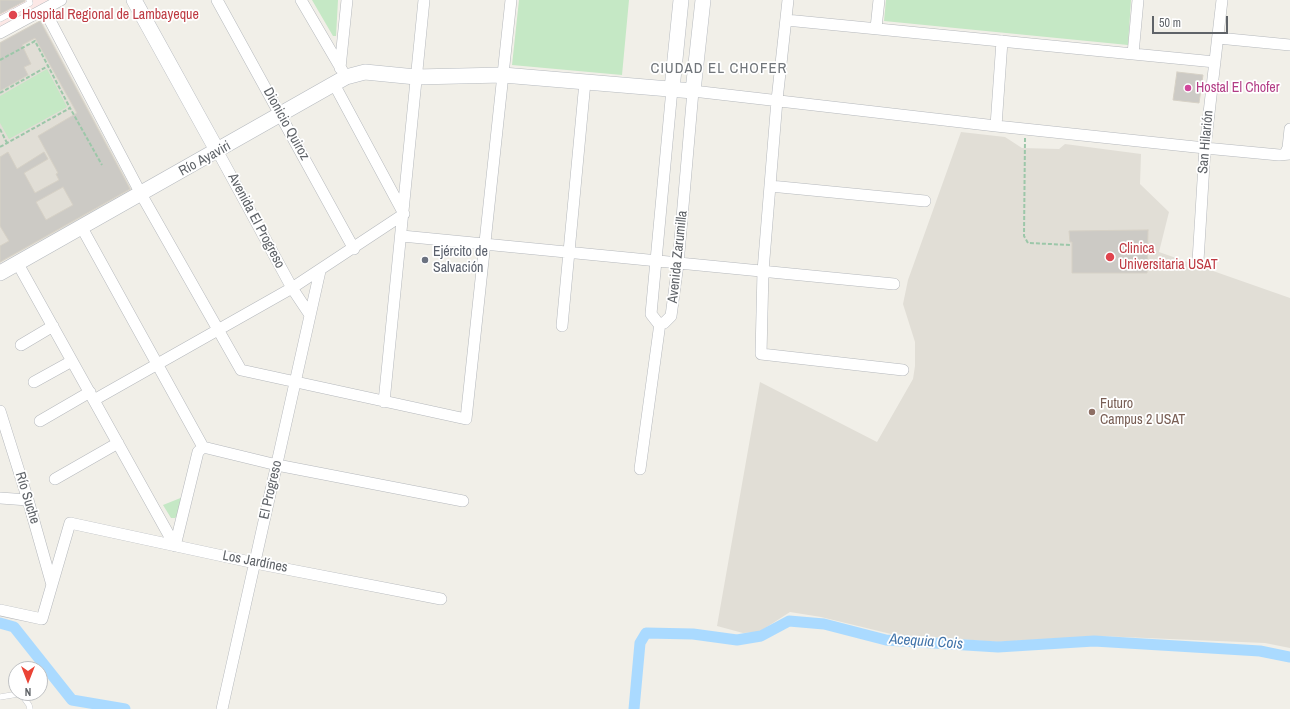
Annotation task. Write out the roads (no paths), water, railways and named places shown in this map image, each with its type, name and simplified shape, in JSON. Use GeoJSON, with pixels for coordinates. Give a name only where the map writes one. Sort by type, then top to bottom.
{"type":"FeatureCollection","features":[{"type":"Feature","properties":{"kind":"street"},"geometry":{"type":"LineString","coordinates":[[0,34],[61,0]]}},
{"type":"Feature","properties":{"kind":"street","name":"Avenida El Progreso"},"geometry":{"type":"LineString","coordinates":[[134,0],[292,288],[310,315]]}},
{"type":"Feature","properties":{"kind":"street","name":"Dionicio Quiroz"},"geometry":{"type":"LineString","coordinates":[[217,0],[354,249]]}},
{"type":"Feature","properties":{"kind":"street"},"geometry":{"type":"LineString","coordinates":[[301,0],[340,77],[404,214]]}},
{"type":"Feature","properties":{"kind":"street"},"geometry":{"type":"LineString","coordinates":[[340,77],[347,0]]}},
{"type":"Feature","properties":{"kind":"street"},"geometry":{"type":"LineString","coordinates":[[384,402],[402,236],[424,0]]}},
{"type":"Feature","properties":{"kind":"street"},"geometry":{"type":"LineString","coordinates":[[44,9],[142,194],[241,370],[466,419],[511,0]]}},
{"type":"Feature","properties":{"kind":"street","name":"Avenida Zarumilla"},"geometry":{"type":"LineString","coordinates":[[681,0],[651,314],[658,322],[664,322],[671,316],[678,264],[693,91],[703,0]]}},
{"type":"Feature","properties":{"kind":"street"},"geometry":{"type":"LineString","coordinates":[[788,0],[777,100],[763,271],[761,354],[903,370]]}},
{"type":"Feature","properties":{"kind":"street"},"geometry":{"type":"LineString","coordinates":[[876,28],[879,0]]}},
{"type":"Feature","properties":{"kind":"street"},"geometry":{"type":"LineString","coordinates":[[1133,54],[1138,0]]}},
{"type":"Feature","properties":{"kind":"street","name":"San Hilarión"},"geometry":{"type":"LineString","coordinates":[[1198,261],[1205,148],[1222,0]]}},
{"type":"Feature","properties":{"kind":"street"},"geometry":{"type":"LineString","coordinates":[[786,20],[1215,62]]}},
{"type":"Feature","properties":{"kind":"street"},"geometry":{"type":"LineString","coordinates":[[1218,38],[1290,45]]}},
{"type":"Feature","properties":{"kind":"street"},"geometry":{"type":"LineString","coordinates":[[996,126],[1002,41]]}},
{"type":"Feature","properties":{"kind":"street","name":"Río Ayaviri"},"geometry":{"type":"LineString","coordinates":[[0,274],[218,152],[281,115],[340,77],[365,72],[416,77],[503,75],[693,91]]}},
{"type":"Feature","properties":{"kind":"street"},"geometry":{"type":"LineString","coordinates":[[562,326],[585,82]]}},
{"type":"Feature","properties":{"kind":"street"},"geometry":{"type":"LineString","coordinates":[[693,91],[996,126],[1279,155],[1288,154],[1290,129]]}},
{"type":"Feature","properties":{"kind":"street"},"geometry":{"type":"LineString","coordinates":[[770,186],[925,201]]}},
{"type":"Feature","properties":{"kind":"street"},"geometry":{"type":"LineString","coordinates":[[40,421],[157,364],[292,288],[354,249],[404,214]]}},
{"type":"Feature","properties":{"kind":"street"},"geometry":{"type":"LineString","coordinates":[[82,228],[203,447],[277,465],[463,501]]}},
{"type":"Feature","properties":{"kind":"street"},"geometry":{"type":"LineString","coordinates":[[402,236],[568,251],[655,262],[894,284]]}},
{"type":"Feature","properties":{"kind":"street"},"geometry":{"type":"LineString","coordinates":[[18,264],[175,546]]}},
{"type":"Feature","properties":{"kind":"street","name":"El Progreso"},"geometry":{"type":"LineString","coordinates":[[222,709],[320,271]]}},
{"type":"Feature","properties":{"kind":"street"},"geometry":{"type":"LineString","coordinates":[[640,469],[660,322]]}},
{"type":"Feature","properties":{"kind":"street"},"geometry":{"type":"LineString","coordinates":[[21,345],[53,326]]}},
{"type":"Feature","properties":{"kind":"street"},"geometry":{"type":"LineString","coordinates":[[34,382],[72,361]]}},
{"type":"Feature","properties":{"kind":"street","name":"Río Suche"},"geometry":{"type":"LineString","coordinates":[[0,411],[2,423],[28,500],[52,585]]}},
{"type":"Feature","properties":{"kind":"street"},"geometry":{"type":"LineString","coordinates":[[55,479],[118,443]]}},
{"type":"Feature","properties":{"kind":"street"},"geometry":{"type":"LineString","coordinates":[[175,546],[198,452],[203,447]]}},
{"type":"Feature","properties":{"kind":"street"},"geometry":{"type":"LineString","coordinates":[[0,501],[28,500]]}},
{"type":"Feature","properties":{"kind":"street","name":"Los Jardínes"},"geometry":{"type":"LineString","coordinates":[[52,585],[70,523],[255,563],[441,599]]}},
{"type":"Feature","properties":{"kind":"street"},"geometry":{"type":"LineString","coordinates":[[0,610],[42,619],[52,585]]}},
{"type":"Feature","properties":{"kind":"lane"},"geometry":{"type":"LineString","coordinates":[[0,19],[30,2],[29,0]]}},
{"type":"Feature","properties":{"kind":"lane"},"geometry":{"type":"LineString","coordinates":[[0,697],[18,694],[24,698],[30,709]]}},
{"type":"Feature","properties":{"kind":"waterway","name":"Acequia Cois"},"geometry":{"type":"LineString","coordinates":[[634,709],[640,643],[646,633],[693,634],[737,640],[761,636],[789,621],[824,624],[886,640],[998,647],[1094,641],[1260,651],[1290,657]]}},
{"type":"Feature","properties":{"kind":"waterway","name":"Acequia Cois"},"geometry":{"type":"LineString","coordinates":[[0,623],[14,627],[72,700],[125,709]]}},
{"type":"Feature","properties":{"kind":"place","name":"Hospital Regional de Lambayeque"},"geometry":{"type":"Point","coordinates":[13,15]}},
{"type":"Feature","properties":{"kind":"place","name":"Hostal El Chofer"},"geometry":{"type":"Point","coordinates":[1188,88]}},
{"type":"Feature","properties":{"kind":"place","name":"Clinica Universitaria USAT"},"geometry":{"type":"Point","coordinates":[1110,257]}},
{"type":"Feature","properties":{"kind":"place","name":"Ejército de Salvación"},"geometry":{"type":"Point","coordinates":[425,260]}},
{"type":"Feature","properties":{"kind":"place","name":"Futuro Campus 2 USAT"},"geometry":{"type":"Point","coordinates":[1092,412]}},
{"type":"Feature","properties":{"kind":"district","name":"CIUDAD EL CHOFER"},"geometry":{"type":"Point","coordinates":[719,69]}}]}
